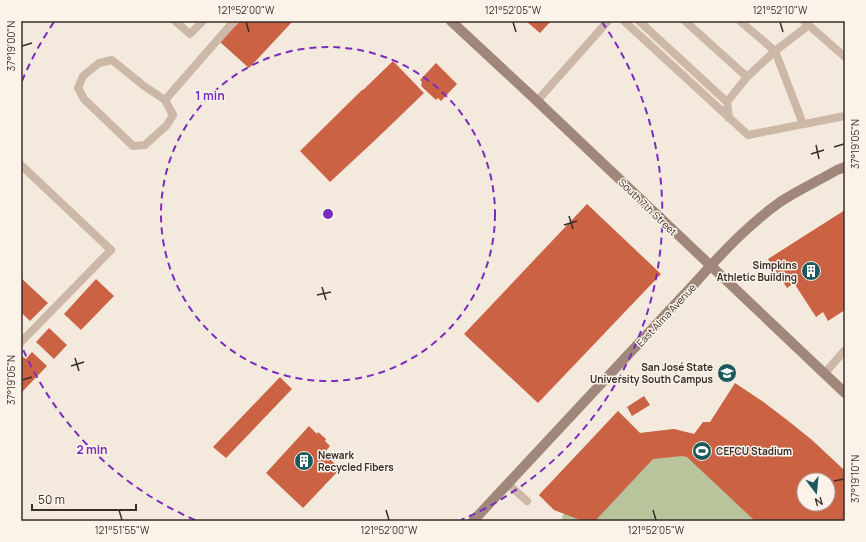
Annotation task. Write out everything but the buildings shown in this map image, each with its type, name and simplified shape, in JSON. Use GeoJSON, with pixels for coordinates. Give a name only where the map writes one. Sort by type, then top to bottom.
{"type":"FeatureCollection","features":[{"type":"Feature","properties":{"kind":"street","name":"South 7th Street"},"geometry":{"type":"LineString","coordinates":[[451,21],[845,393]]}},
{"type":"Feature","properties":{"kind":"street","name":"East Alma Avenue"},"geometry":{"type":"LineString","coordinates":[[473,521],[696,283],[710,266],[752,225],[780,203],[837,170],[845,167]]}},
{"type":"Feature","properties":{"kind":"lane"},"geometry":{"type":"LineString","coordinates":[[175,21],[190,34],[203,21]]}},
{"type":"Feature","properties":{"kind":"lane"},"geometry":{"type":"LineString","coordinates":[[165,100],[234,21]]}},
{"type":"Feature","properties":{"kind":"lane"},"geometry":{"type":"LineString","coordinates":[[537,101],[608,21]]}},
{"type":"Feature","properties":{"kind":"lane"},"geometry":{"type":"LineString","coordinates":[[624,21],[748,135],[845,116]]}},
{"type":"Feature","properties":{"kind":"lane"},"geometry":{"type":"LineString","coordinates":[[639,21],[727,102],[729,118]]}},
{"type":"Feature","properties":{"kind":"lane"},"geometry":{"type":"LineString","coordinates":[[685,21],[747,77]]}},
{"type":"Feature","properties":{"kind":"lane"},"geometry":{"type":"LineString","coordinates":[[740,21],[775,51],[803,124]]}},
{"type":"Feature","properties":{"kind":"lane"},"geometry":{"type":"LineString","coordinates":[[727,102],[747,77],[806,23],[845,57]]}},
{"type":"Feature","properties":{"kind":"lane"},"geometry":{"type":"LineString","coordinates":[[112,60],[144,86],[165,100],[172,115],[167,125],[145,145],[133,146],[84,99],[78,88],[83,76],[99,63],[112,60]]}},
{"type":"Feature","properties":{"kind":"lane"},"geometry":{"type":"LineString","coordinates":[[21,164],[111,250],[21,342]]}},
{"type":"Feature","properties":{"kind":"lane"},"geometry":{"type":"LineString","coordinates":[[824,374],[845,350]]}},
{"type":"Feature","properties":{"kind":"lane"},"geometry":{"type":"LineString","coordinates":[[508,484],[527,501]]}},
{"type":"Feature","properties":{"kind":"green space","name":"CEFCU Stadium"},"geometry":{"type":"Polygon","coordinates":[[[762,401],[805,434],[845,471],[845,521],[561,521],[564,513],[554,510],[539,495],[618,411],[640,433],[674,429],[694,434],[710,422],[762,401]]]}},
{"type":"Feature","properties":{"kind":"place","name":"Simpkins Athletic Building"},"geometry":{"type":"Point","coordinates":[811,271]}},
{"type":"Feature","properties":{"kind":"place","name":"San José State University South Campus"},"geometry":{"type":"Point","coordinates":[727,373]}},
{"type":"Feature","properties":{"kind":"place","name":"CEFCU Stadium"},"geometry":{"type":"Point","coordinates":[702,451]}},
{"type":"Feature","properties":{"kind":"place","name":"Newark Recycled Fibers"},"geometry":{"type":"Point","coordinates":[304,461]}}]}
